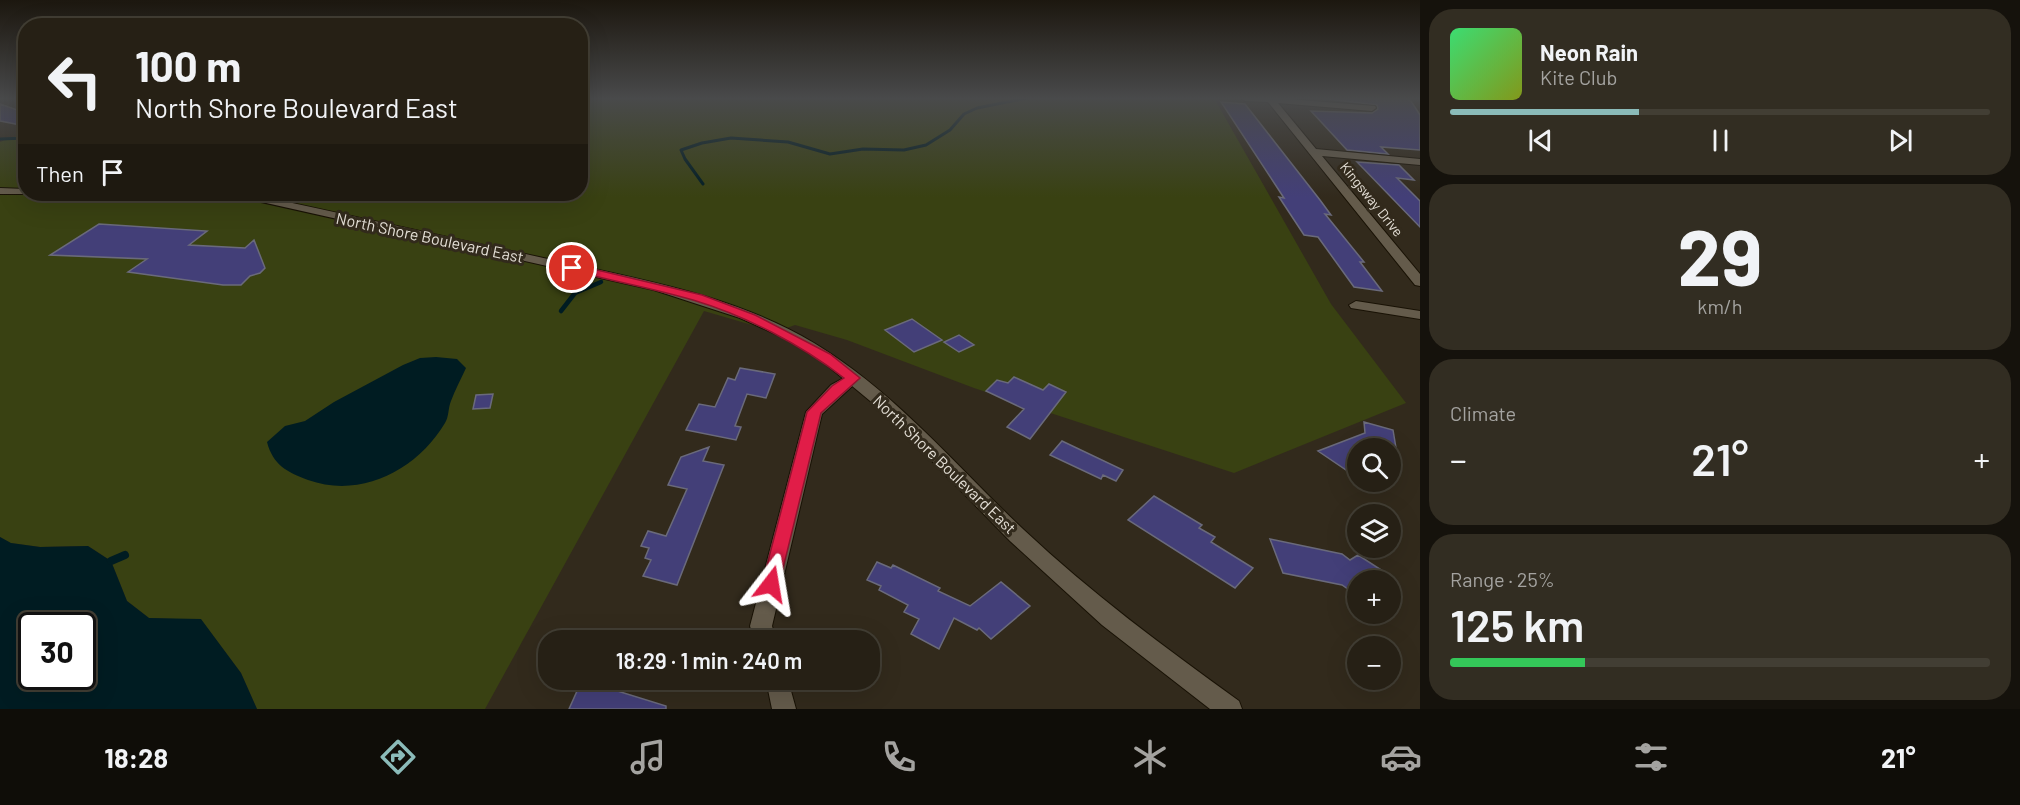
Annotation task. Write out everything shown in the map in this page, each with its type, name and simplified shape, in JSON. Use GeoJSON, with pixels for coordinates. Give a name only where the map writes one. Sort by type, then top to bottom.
{"type":"FeatureCollection","features":[{"type":"Feature","properties":{"kind":"street","name":"Kingsway Drive"},"geometry":{"type":"LineString","coordinates":[[1297,131],[1420,282]]}},
{"type":"Feature","properties":{"kind":"street"},"geometry":{"type":"LineString","coordinates":[[1315,152],[1420,162]]}},
{"type":"Feature","properties":{"kind":"street"},"geometry":{"type":"LineString","coordinates":[[0,190],[18,191]]}},
{"type":"Feature","properties":{"kind":"street","name":"North Shore Boulevard East"},"geometry":{"type":"LineString","coordinates":[[270,201],[698,298],[751,318],[791,338],[825,357],[853,378],[924,441],[996,514],[1094,606],[1230,709]]}},
{"type":"Feature","properties":{"kind":"street"},"geometry":{"type":"LineString","coordinates":[[1356,305],[1420,315]]}},
{"type":"Feature","properties":{"kind":"street"},"geometry":{"type":"LineString","coordinates":[[762,630],[761,626],[814,412],[837,389],[853,378]]}},
{"type":"Feature","properties":{"kind":"street"},"geometry":{"type":"LineString","coordinates":[[779,690],[784,709]]}},
{"type":"Feature","properties":{"kind":"green space"},"geometry":{"type":"Polygon","coordinates":[[[588,131],[1233,131],[1331,304],[1406,403],[1234,473],[974,388],[847,340],[795,325],[776,332],[704,311],[485,709],[257,709],[241,673],[201,620],[149,618],[127,601],[111,561],[88,546],[40,547],[10,543],[0,537],[0,142],[18,136],[18,201],[588,201],[588,131]]]}},
{"type":"Feature","properties":{"kind":"water"},"geometry":{"type":"Polygon","coordinates":[[[420,358],[457,359],[466,368],[451,401],[445,423],[433,440],[403,467],[367,483],[348,486],[328,485],[294,474],[282,467],[273,457],[267,442],[285,426],[305,421],[334,402],[403,365],[420,358]]]}},
{"type":"Feature","properties":{"kind":"water"},"geometry":{"type":"Polygon","coordinates":[[[0,537],[11,543],[40,547],[88,546],[111,561],[127,601],[149,618],[201,619],[241,673],[257,709],[0,709],[0,537]]]}},
{"type":"Feature","properties":{"kind":"building"},"geometry":{"type":"Polygon","coordinates":[[[1240,131],[1266,131],[1331,215],[1325,214],[1364,262],[1360,262],[1382,291],[1354,287],[1318,237],[1304,235],[1279,197],[1284,198],[1240,131]]]}},
{"type":"Feature","properties":{"kind":"building"},"geometry":{"type":"Polygon","coordinates":[[[1330,131],[1420,131],[1420,150],[1381,147],[1388,154],[1347,150],[1330,131]]]}},
{"type":"Feature","properties":{"kind":"building"},"geometry":{"type":"Polygon","coordinates":[[[1357,162],[1399,165],[1414,180],[1397,178],[1420,201],[1420,227],[1357,162]]]}},
{"type":"Feature","properties":{"kind":"building"},"geometry":{"type":"Polygon","coordinates":[[[99,224],[207,231],[189,245],[245,248],[254,240],[265,268],[260,273],[250,276],[241,285],[223,285],[128,272],[147,259],[50,255],[99,224]]]}},
{"type":"Feature","properties":{"kind":"building"},"geometry":{"type":"Polygon","coordinates":[[[912,319],[942,340],[914,352],[885,330],[912,319]]]}},
{"type":"Feature","properties":{"kind":"building"},"geometry":{"type":"Polygon","coordinates":[[[959,335],[974,345],[959,352],[944,342],[959,335]]]}},
{"type":"Feature","properties":{"kind":"building"},"geometry":{"type":"Polygon","coordinates":[[[740,368],[775,374],[766,398],[747,394],[735,426],[741,427],[736,440],[686,430],[699,404],[715,407],[728,378],[735,380],[740,368]]]}},
{"type":"Feature","properties":{"kind":"building"},"geometry":{"type":"Polygon","coordinates":[[[1014,377],[1043,390],[1049,384],[1066,392],[1030,439],[1007,427],[1024,409],[986,391],[997,380],[1008,383],[1014,377]]]}},
{"type":"Feature","properties":{"kind":"building"},"geometry":{"type":"Polygon","coordinates":[[[493,394],[490,408],[473,409],[476,395],[493,394]]]}},
{"type":"Feature","properties":{"kind":"building"},"geometry":{"type":"Polygon","coordinates":[[[1364,422],[1393,430],[1394,438],[1352,438],[1365,433],[1364,422]]]}},
{"type":"Feature","properties":{"kind":"building"},"geometry":{"type":"Polygon","coordinates":[[[1347,440],[1347,471],[1318,451],[1347,440]]]}},
{"type":"Feature","properties":{"kind":"building"},"geometry":{"type":"Polygon","coordinates":[[[1062,441],[1123,470],[1116,481],[1103,475],[1101,479],[1050,455],[1062,441]]]}},
{"type":"Feature","properties":{"kind":"building"},"geometry":{"type":"Polygon","coordinates":[[[709,447],[703,461],[724,465],[677,585],[643,576],[651,560],[645,558],[649,548],[641,546],[648,531],[666,536],[687,489],[668,485],[681,457],[709,447]]]}},
{"type":"Feature","properties":{"kind":"building"},"geometry":{"type":"Polygon","coordinates":[[[1154,496],[1202,525],[1199,528],[1215,537],[1211,542],[1253,568],[1235,588],[1128,520],[1154,496]]]}},
{"type":"Feature","properties":{"kind":"building"},"geometry":{"type":"Polygon","coordinates":[[[1270,539],[1342,554],[1350,560],[1363,558],[1381,570],[1347,570],[1347,588],[1342,585],[1283,573],[1270,539]]]}},
{"type":"Feature","properties":{"kind":"building"},"geometry":{"type":"Polygon","coordinates":[[[877,562],[891,568],[893,565],[970,606],[1001,582],[1030,606],[991,639],[979,628],[977,630],[954,618],[939,649],[911,634],[919,619],[904,612],[908,605],[879,590],[881,586],[867,580],[877,562]]]}},
{"type":"Feature","properties":{"kind":"building"},"geometry":{"type":"Polygon","coordinates":[[[578,690],[614,690],[666,706],[666,709],[569,709],[578,690]]]}},
{"type":"Feature","properties":{"kind":"waterway"},"geometry":{"type":"LineString","coordinates":[[703,184],[681,150],[702,143],[731,138],[788,142],[830,154],[863,149],[904,150],[926,145],[948,131]]}},
{"type":"Feature","properties":{"kind":"waterway"},"geometry":{"type":"LineString","coordinates":[[0,139],[18,138]]}},
{"type":"Feature","properties":{"kind":"waterway"},"geometry":{"type":"LineString","coordinates":[[561,311],[575,293],[601,282]]}},
{"type":"Feature","properties":{"kind":"waterway"},"geometry":{"type":"LineString","coordinates":[[111,561],[125,555]]}},
{"type":"Feature","properties":{"kind":"route"},"geometry":{"type":"LineString","coordinates":[[572,268],[656,286],[698,298],[751,318],[825,357],[853,378],[837,389],[814,412],[771,584]]}}]}
